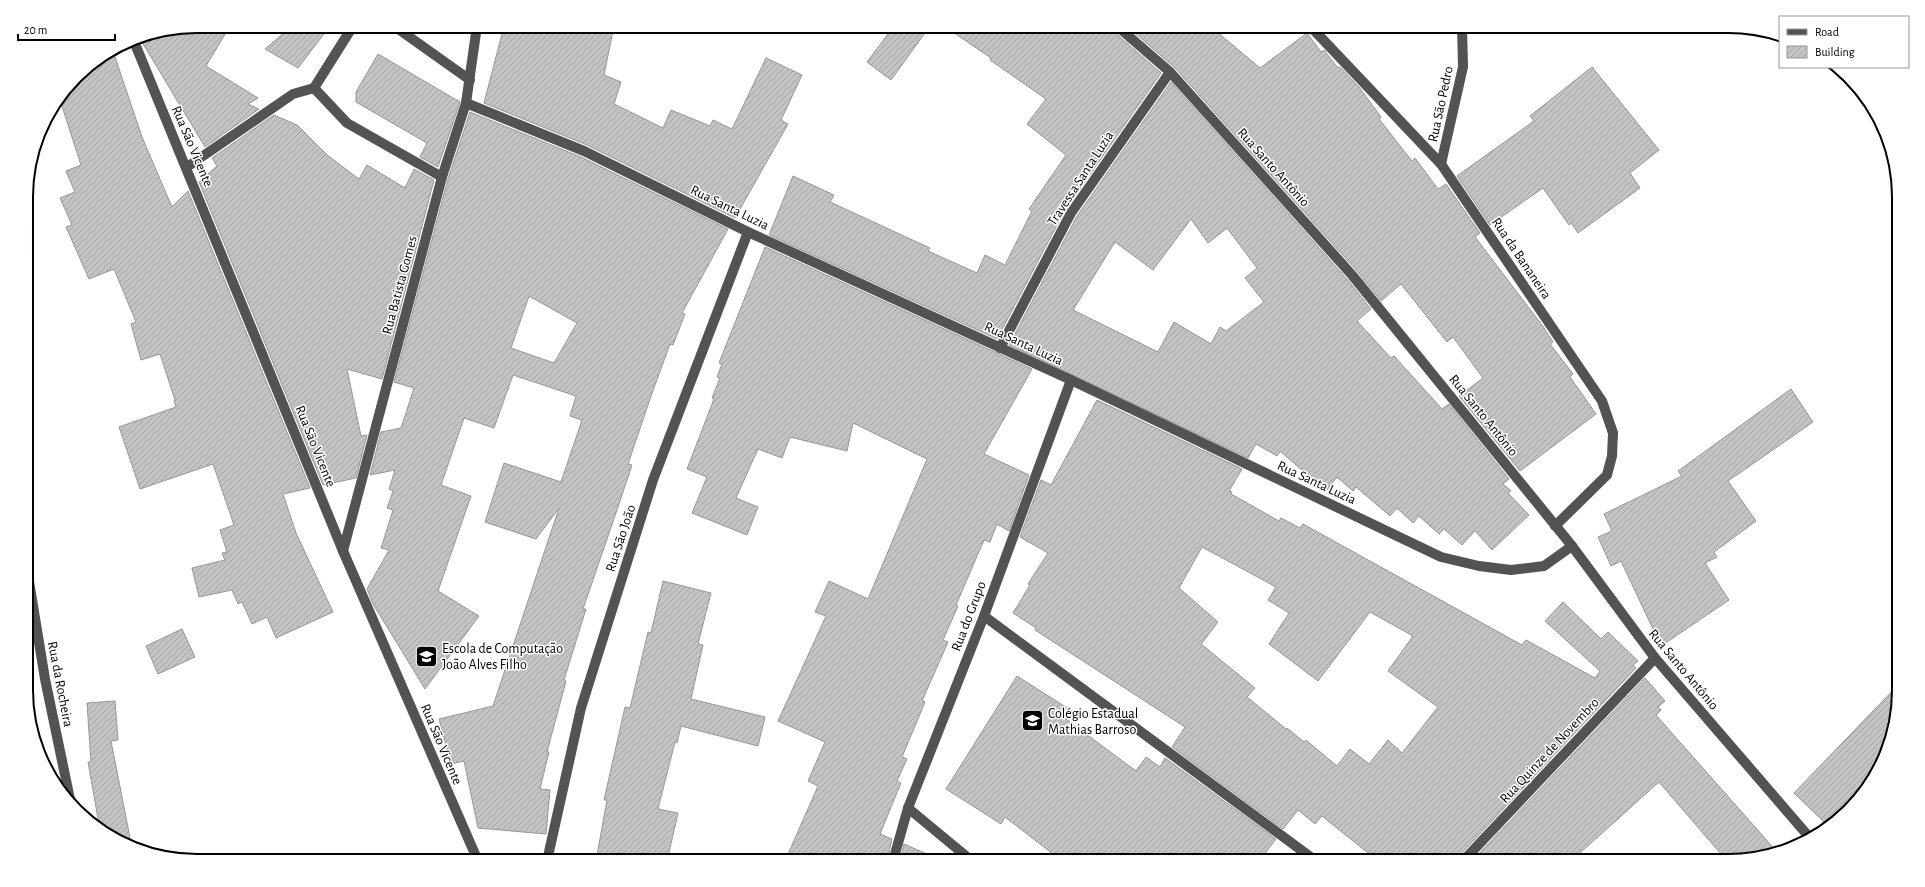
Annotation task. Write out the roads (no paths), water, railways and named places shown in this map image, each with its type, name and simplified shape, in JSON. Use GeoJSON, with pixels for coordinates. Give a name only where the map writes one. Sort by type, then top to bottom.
{"type":"FeatureCollection","features":[{"type":"Feature","properties":{"kind":"street"},"geometry":{"type":"LineString","coordinates":[[187,167],[293,94],[314,88],[349,33]]}},
{"type":"Feature","properties":{"kind":"street"},"geometry":{"type":"LineString","coordinates":[[404,33],[470,80]]}},
{"type":"Feature","properties":{"kind":"street","name":"Rua Batista Gomes"},"geometry":{"type":"LineString","coordinates":[[343,551],[442,177],[466,103],[476,33]]}},
{"type":"Feature","properties":{"kind":"street","name":"Rua Santo Antônio"},"geometry":{"type":"LineString","coordinates":[[1125,33],[1170,72],[1352,275],[1572,546],[1655,658],[1806,834]]}},
{"type":"Feature","properties":{"kind":"street","name":"Rua da Bananeira"},"geometry":{"type":"LineString","coordinates":[[1317,33],[1441,164],[1602,401],[1614,433],[1612,456],[1607,474],[1555,526]]}},
{"type":"Feature","properties":{"kind":"street","name":"Rua São Pedro"},"geometry":{"type":"LineString","coordinates":[[1441,164],[1463,67],[1462,33]]}},
{"type":"Feature","properties":{"kind":"street","name":"Rua São Vicente"},"geometry":{"type":"LineString","coordinates":[[135,45],[187,167],[343,551],[475,854]]}},
{"type":"Feature","properties":{"kind":"street","name":"Travessa Santa Luzia"},"geometry":{"type":"LineString","coordinates":[[1000,348],[1071,212],[1170,72]]}},
{"type":"Feature","properties":{"kind":"street"},"geometry":{"type":"LineString","coordinates":[[314,88],[347,123],[442,177]]}},
{"type":"Feature","properties":{"kind":"street","name":"Rua Santa Luzia"},"geometry":{"type":"LineString","coordinates":[[466,103],[584,151],[748,232],[1070,380],[1441,557],[1479,566],[1511,570],[1544,566],[1572,546]]}},
{"type":"Feature","properties":{"kind":"street","name":"Rua São João"},"geometry":{"type":"LineString","coordinates":[[549,854],[580,708],[651,488],[748,232]]}},
{"type":"Feature","properties":{"kind":"street","name":"Rua do Grupo"},"geometry":{"type":"LineString","coordinates":[[895,854],[908,808],[984,616],[1070,380]]}},
{"type":"Feature","properties":{"kind":"street","name":"Rua da Rocheira"},"geometry":{"type":"LineString","coordinates":[[33,606],[45,679],[68,792]]}},
{"type":"Feature","properties":{"kind":"street"},"geometry":{"type":"LineString","coordinates":[[984,616],[1307,854]]}},
{"type":"Feature","properties":{"kind":"street","name":"Rua Quinze de Novembro"},"geometry":{"type":"LineString","coordinates":[[1470,854],[1655,658]]}},
{"type":"Feature","properties":{"kind":"street"},"geometry":{"type":"LineString","coordinates":[[908,808],[964,854]]}},
{"type":"Feature","properties":{"kind":"place","name":"Escola de Computação João Alves Filho"},"geometry":{"type":"Point","coordinates":[427,656]}},
{"type":"Feature","properties":{"kind":"place","name":"Colégio Estadual Mathias Barroso"},"geometry":{"type":"Point","coordinates":[1033,721]}}]}
